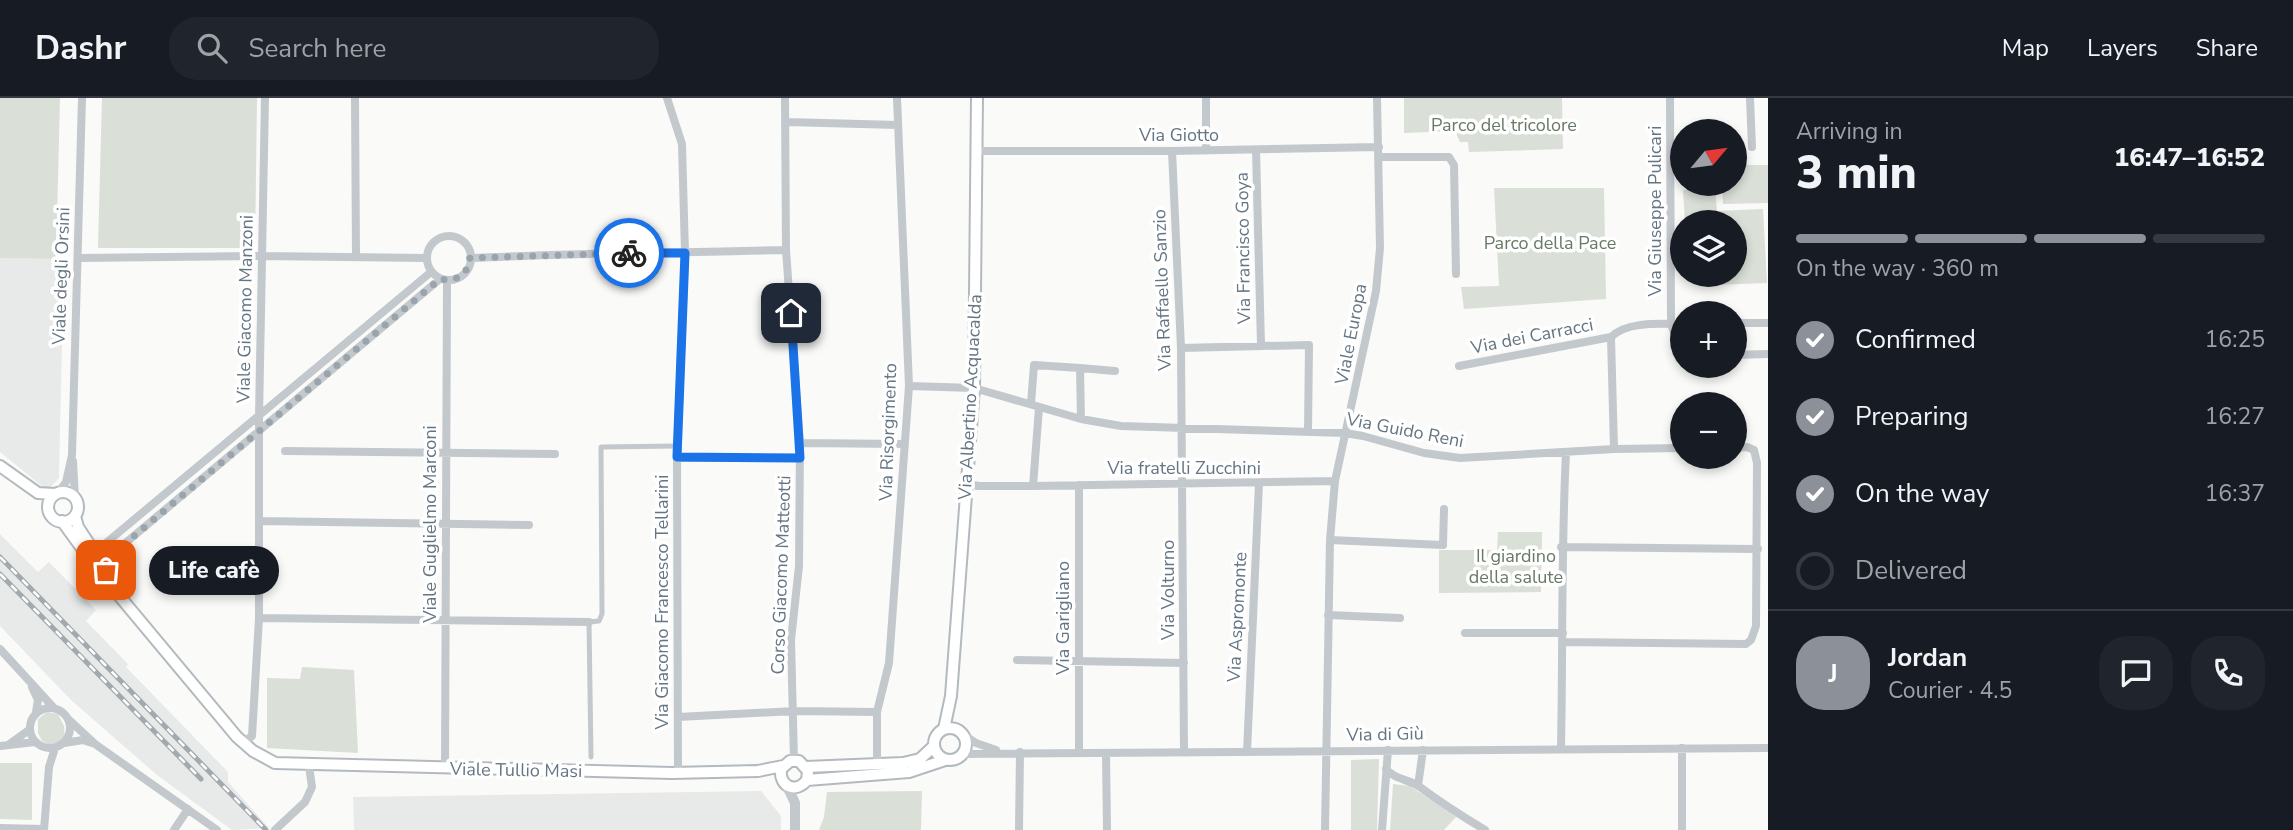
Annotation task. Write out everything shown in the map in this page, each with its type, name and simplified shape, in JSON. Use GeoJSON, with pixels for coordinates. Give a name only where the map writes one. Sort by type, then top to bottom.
{"type":"FeatureCollection","features":[{"type":"Feature","properties":{"kind":"main road","name":"Via Albertino Acquacalda"},"geometry":{"type":"LineString","coordinates":[[944,729],[951,696],[974,388],[977,98]]}},
{"type":"Feature","properties":{"kind":"main road"},"geometry":{"type":"LineString","coordinates":[[0,466],[54,518],[62,522],[97,561],[127,603],[243,743]]}},
{"type":"Feature","properties":{"kind":"main road"},"geometry":{"type":"LineString","coordinates":[[13,477],[38,492],[68,493],[75,498],[78,507],[75,516],[97,561]]}},
{"type":"Feature","properties":{"kind":"main road"},"geometry":{"type":"LineString","coordinates":[[48,511],[49,501],[57,493]]}},
{"type":"Feature","properties":{"kind":"main road"},"geometry":{"type":"LineString","coordinates":[[62,522],[75,516]]}},
{"type":"Feature","properties":{"kind":"main road","name":"Via Albertino Acquacalda"},"geometry":{"type":"LineString","coordinates":[[951,696],[961,733]]}},
{"type":"Feature","properties":{"kind":"main road"},"geometry":{"type":"LineString","coordinates":[[945,760],[938,755],[934,746],[936,736],[944,729],[961,733],[967,744],[964,754]]}},
{"type":"Feature","properties":{"kind":"main road","name":"Viale Tullio Masi"},"geometry":{"type":"LineString","coordinates":[[243,743],[264,759],[275,763],[309,766],[678,773],[758,771],[783,766],[794,760]]}},
{"type":"Feature","properties":{"kind":"main road"},"geometry":{"type":"LineString","coordinates":[[794,760],[806,767],[877,765],[920,759],[934,746]]}},
{"type":"Feature","properties":{"kind":"main road","name":"Viale Tullio Masi"},"geometry":{"type":"LineString","coordinates":[[758,771],[794,788],[804,783],[909,772],[945,760],[955,760],[964,754]]}},
{"type":"Feature","properties":{"kind":"main road"},"geometry":{"type":"LineString","coordinates":[[783,766],[780,773],[784,784]]}},
{"type":"Feature","properties":{"kind":"main road"},"geometry":{"type":"LineString","coordinates":[[804,783],[806,767]]}},
{"type":"Feature","properties":{"kind":"street","name":"Viale degli Orsini"},"geometry":{"type":"LineString","coordinates":[[57,493],[66,482],[72,454],[82,98]]}},
{"type":"Feature","properties":{"kind":"street","name":"Viale Giacomo Manzoni"},"geometry":{"type":"LineString","coordinates":[[243,743],[253,736],[259,618],[259,416],[265,98]]}},
{"type":"Feature","properties":{"kind":"street"},"geometry":{"type":"LineString","coordinates":[[355,98],[356,257]]}},
{"type":"Feature","properties":{"kind":"street","name":"Via Giacomo Francesco Tellarini"},"geometry":{"type":"LineString","coordinates":[[667,98],[682,144],[685,253],[677,446],[678,773]]}},
{"type":"Feature","properties":{"kind":"street","name":"Corso Giacomo Matteotti"},"geometry":{"type":"LineString","coordinates":[[785,98],[786,250],[800,443],[799,566],[791,640],[794,760]]}},
{"type":"Feature","properties":{"kind":"street","name":"Via Risorgimento"},"geometry":{"type":"LineString","coordinates":[[877,765],[877,712],[889,663],[909,386],[897,98]]}},
{"type":"Feature","properties":{"kind":"street"},"geometry":{"type":"LineString","coordinates":[[1206,98],[1206,151]]}},
{"type":"Feature","properties":{"kind":"street","name":"Viale Europa"},"geometry":{"type":"LineString","coordinates":[[1325,830],[1330,540],[1335,481],[1376,291],[1380,248],[1377,98]]}},
{"type":"Feature","properties":{"kind":"street","name":"Via Giuseppe Pulicari"},"geometry":{"type":"LineString","coordinates":[[1670,98],[1671,301]]}},
{"type":"Feature","properties":{"kind":"street"},"geometry":{"type":"LineString","coordinates":[[1750,98],[1752,147]]}},
{"type":"Feature","properties":{"kind":"street"},"geometry":{"type":"LineString","coordinates":[[786,122],[898,125]]}},
{"type":"Feature","properties":{"kind":"street","name":"Via Giotto"},"geometry":{"type":"LineString","coordinates":[[978,151],[1256,150],[1379,152],[1449,157],[1454,165],[1457,274]]}},
{"type":"Feature","properties":{"kind":"street","name":"Via Francisco Goya"},"geometry":{"type":"LineString","coordinates":[[1256,150],[1261,345]]}},
{"type":"Feature","properties":{"kind":"street","name":"Via Raffaello Sanzio"},"geometry":{"type":"LineString","coordinates":[[1172,151],[1182,428]]}},
{"type":"Feature","properties":{"kind":"street"},"geometry":{"type":"LineString","coordinates":[[446,237],[465,244],[470,258],[466,272],[454,280],[443,279],[431,272],[427,258],[430,246],[446,237]]}},
{"type":"Feature","properties":{"kind":"street"},"geometry":{"type":"LineString","coordinates":[[470,258],[786,250]]}},
{"type":"Feature","properties":{"kind":"street"},"geometry":{"type":"LineString","coordinates":[[78,258],[427,258]]}},
{"type":"Feature","properties":{"kind":"street"},"geometry":{"type":"LineString","coordinates":[[97,561],[259,416],[431,272]]}},
{"type":"Feature","properties":{"kind":"street"},"geometry":{"type":"LineString","coordinates":[[97,561],[259,433],[443,279]]}},
{"type":"Feature","properties":{"kind":"street","name":"Viale Guglielmo Marconi"},"geometry":{"type":"LineString","coordinates":[[443,279],[446,452],[445,768]]}},
{"type":"Feature","properties":{"kind":"street"},"geometry":{"type":"LineString","coordinates":[[1747,323],[1768,323]]}},
{"type":"Feature","properties":{"kind":"street","name":"Via dei Carracci"},"geometry":{"type":"LineString","coordinates":[[1459,366],[1611,337],[1618,330],[1628,327],[1670,324]]}},
{"type":"Feature","properties":{"kind":"street","name":"Via dei Carracci"},"geometry":{"type":"LineString","coordinates":[[1611,337],[1614,449]]}},
{"type":"Feature","properties":{"kind":"street"},"geometry":{"type":"LineString","coordinates":[[1181,348],[1310,345],[1308,431]]}},
{"type":"Feature","properties":{"kind":"street"},"geometry":{"type":"LineString","coordinates":[[1747,355],[1768,354]]}},
{"type":"Feature","properties":{"kind":"street"},"geometry":{"type":"LineString","coordinates":[[1033,486],[1034,365],[1115,372]]}},
{"type":"Feature","properties":{"kind":"street"},"geometry":{"type":"LineString","coordinates":[[1080,368],[1081,419]]}},
{"type":"Feature","properties":{"kind":"street","name":"Via Guido Reni"},"geometry":{"type":"LineString","coordinates":[[909,386],[974,388],[1081,419],[1121,426],[1345,433],[1424,453],[1460,458],[1670,448]]}},
{"type":"Feature","properties":{"kind":"street","name":"Via Volturno"},"geometry":{"type":"LineString","coordinates":[[1182,428],[1184,752]]}},
{"type":"Feature","properties":{"kind":"street"},"geometry":{"type":"LineString","coordinates":[[800,443],[903,444]]}},
{"type":"Feature","properties":{"kind":"street"},"geometry":{"type":"LineString","coordinates":[[259,618],[598,621],[601,614],[601,447],[677,446]]}},
{"type":"Feature","properties":{"kind":"street"},"geometry":{"type":"LineString","coordinates":[[1465,634],[1746,644],[1751,640],[1756,626],[1758,549],[1757,463],[1754,450],[1747,447]]}},
{"type":"Feature","properties":{"kind":"street"},"geometry":{"type":"LineString","coordinates":[[285,451],[555,454]]}},
{"type":"Feature","properties":{"kind":"street"},"geometry":{"type":"LineString","coordinates":[[1561,748],[1562,547],[1566,453]]}},
{"type":"Feature","properties":{"kind":"street","name":"Viale degli Orsini"},"geometry":{"type":"LineString","coordinates":[[72,454],[75,498]]}},
{"type":"Feature","properties":{"kind":"street"},"geometry":{"type":"LineString","coordinates":[[677,457],[800,458]]}},
{"type":"Feature","properties":{"kind":"street","name":"Via fratelli Zucchini"},"geometry":{"type":"LineString","coordinates":[[966,483],[978,486],[1033,486],[1335,481]]}},
{"type":"Feature","properties":{"kind":"street","name":"Via Aspromonte"},"geometry":{"type":"LineString","coordinates":[[1247,752],[1259,483]]}},
{"type":"Feature","properties":{"kind":"street","name":"Via Garigliano"},"geometry":{"type":"LineString","coordinates":[[1079,485],[1079,752]]}},
{"type":"Feature","properties":{"kind":"street"},"geometry":{"type":"LineString","coordinates":[[1330,540],[1443,545],[1444,509]]}},
{"type":"Feature","properties":{"kind":"street"},"geometry":{"type":"LineString","coordinates":[[259,521],[529,525]]}},
{"type":"Feature","properties":{"kind":"street"},"geometry":{"type":"LineString","coordinates":[[1562,547],[1758,549]]}},
{"type":"Feature","properties":{"kind":"street"},"geometry":{"type":"LineString","coordinates":[[1328,615],[1399,618]]}},
{"type":"Feature","properties":{"kind":"street"},"geometry":{"type":"LineString","coordinates":[[589,622],[591,757]]}},
{"type":"Feature","properties":{"kind":"street"},"geometry":{"type":"LineString","coordinates":[[0,649],[54,708],[65,714],[95,744],[217,830]]}},
{"type":"Feature","properties":{"kind":"street"},"geometry":{"type":"LineString","coordinates":[[1017,660],[1184,663]]}},
{"type":"Feature","properties":{"kind":"street"},"geometry":{"type":"LineString","coordinates":[[30,681],[38,701],[29,730],[35,742],[43,748],[49,767]]}},
{"type":"Feature","properties":{"kind":"street"},"geometry":{"type":"LineString","coordinates":[[36,712],[54,708]]}},
{"type":"Feature","properties":{"kind":"street"},"geometry":{"type":"LineString","coordinates":[[678,717],[794,711],[877,712]]}},
{"type":"Feature","properties":{"kind":"street"},"geometry":{"type":"LineString","coordinates":[[64,743],[70,732],[68,719]]}},
{"type":"Feature","properties":{"kind":"street"},"geometry":{"type":"LineString","coordinates":[[3,746],[29,730]]}},
{"type":"Feature","properties":{"kind":"street","name":"Via di Giù"},"geometry":{"type":"LineString","coordinates":[[961,733],[976,743],[1002,752]]}},
{"type":"Feature","properties":{"kind":"street"},"geometry":{"type":"LineString","coordinates":[[43,748],[55,748],[64,743],[83,740],[95,744]]}},
{"type":"Feature","properties":{"kind":"street"},"geometry":{"type":"LineString","coordinates":[[3,746],[35,742]]}},
{"type":"Feature","properties":{"kind":"street"},"geometry":{"type":"LineString","coordinates":[[0,828],[44,829],[49,767],[55,748]]}},
{"type":"Feature","properties":{"kind":"street"},"geometry":{"type":"LineString","coordinates":[[1682,748],[1682,830]]}},
{"type":"Feature","properties":{"kind":"street","name":"Via di Giù"},"geometry":{"type":"LineString","coordinates":[[964,754],[1768,748]]}},
{"type":"Feature","properties":{"kind":"street"},"geometry":{"type":"LineString","coordinates":[[1382,830],[1388,750]]}},
{"type":"Feature","properties":{"kind":"street"},"geometry":{"type":"LineString","coordinates":[[1418,786],[1423,750]]}},
{"type":"Feature","properties":{"kind":"street"},"geometry":{"type":"LineString","coordinates":[[1019,830],[1020,752]]}},
{"type":"Feature","properties":{"kind":"street"},"geometry":{"type":"LineString","coordinates":[[1106,753],[1107,830]]}},
{"type":"Feature","properties":{"kind":"street"},"geometry":{"type":"LineString","coordinates":[[275,830],[305,802],[312,787],[309,766]]}},
{"type":"Feature","properties":{"kind":"street"},"geometry":{"type":"LineString","coordinates":[[1386,769],[1393,776],[1418,786],[1485,830]]}},
{"type":"Feature","properties":{"kind":"street"},"geometry":{"type":"LineString","coordinates":[[795,830],[795,803],[804,783]]}},
{"type":"Feature","properties":{"kind":"street"},"geometry":{"type":"LineString","coordinates":[[784,784],[795,803]]}},
{"type":"Feature","properties":{"kind":"street"},"geometry":{"type":"LineString","coordinates":[[174,830],[188,809]]}},
{"type":"Feature","properties":{"kind":"shaded area"},"geometry":{"type":"Polygon","coordinates":[[[0,258],[64,259],[59,478],[51,487],[43,487],[0,452],[0,258]]]}},
{"type":"Feature","properties":{"kind":"shaded area"},"geometry":{"type":"Polygon","coordinates":[[[0,534],[38,572],[49,562],[96,610],[86,621],[128,664],[126,667],[228,772],[228,782],[269,828],[232,830],[157,775],[71,700],[0,626],[0,534]]]}},
{"type":"Feature","properties":{"kind":"shaded area"},"geometry":{"type":"Polygon","coordinates":[[[761,791],[781,816],[781,830],[354,830],[353,797],[761,791]]]}},
{"type":"Feature","properties":{"kind":"green space"},"geometry":{"type":"Polygon","coordinates":[[[0,98],[60,98],[56,259],[0,258],[0,98]]]}},
{"type":"Feature","properties":{"kind":"green space"},"geometry":{"type":"Polygon","coordinates":[[[102,98],[257,98],[255,248],[98,248],[102,98]]]}},
{"type":"Feature","properties":{"kind":"green space","name":"Parco del tricolore"},"geometry":{"type":"Polygon","coordinates":[[[1404,98],[1562,98],[1563,149],[1469,152],[1468,142],[1460,142],[1455,131],[1404,133],[1404,98]]]}},
{"type":"Feature","properties":{"kind":"green space"},"geometry":{"type":"Polygon","coordinates":[[[1747,165],[1768,165],[1768,203],[1723,204],[1723,196],[1747,196],[1747,165]]]}},
{"type":"Feature","properties":{"kind":"green space","name":"Parco della Pace"},"geometry":{"type":"Polygon","coordinates":[[[1494,188],[1604,188],[1606,299],[1464,309],[1461,287],[1499,286],[1494,188]]]}},
{"type":"Feature","properties":{"kind":"green space"},"geometry":{"type":"Polygon","coordinates":[[[1683,196],[1716,196],[1717,210],[1684,210],[1683,196]]]}},
{"type":"Feature","properties":{"kind":"green space"},"geometry":{"type":"Polygon","coordinates":[[[1763,209],[1767,283],[1747,284],[1747,210],[1740,210],[1763,209]]]}},
{"type":"Feature","properties":{"kind":"green space","name":"Il giardino della salute"},"geometry":{"type":"Polygon","coordinates":[[[1498,532],[1542,532],[1541,592],[1439,593],[1439,550],[1497,550],[1498,532]]]}},
{"type":"Feature","properties":{"kind":"green space"},"geometry":{"type":"Polygon","coordinates":[[[302,667],[354,670],[358,753],[267,748],[267,678],[300,679],[302,667]]]}},
{"type":"Feature","properties":{"kind":"green space"},"geometry":{"type":"Polygon","coordinates":[[[47,712],[58,714],[64,726],[65,741],[49,745],[42,741],[38,733],[38,719],[47,712]]]}},
{"type":"Feature","properties":{"kind":"green space"},"geometry":{"type":"Polygon","coordinates":[[[1379,759],[1377,830],[1351,830],[1351,760],[1379,759]]]}},
{"type":"Feature","properties":{"kind":"green space"},"geometry":{"type":"Polygon","coordinates":[[[0,763],[32,763],[32,820],[0,819],[0,763]]]}},
{"type":"Feature","properties":{"kind":"green space"},"geometry":{"type":"Polygon","coordinates":[[[1393,784],[1410,786],[1456,817],[1444,830],[1390,830],[1393,784]]]}},
{"type":"Feature","properties":{"kind":"green space"},"geometry":{"type":"Polygon","coordinates":[[[922,791],[921,830],[819,830],[824,817],[827,792],[922,791]]]}},
{"type":"Feature","properties":{"kind":"railway"},"geometry":{"type":"LineString","coordinates":[[0,557],[266,830]]}},
{"type":"Feature","properties":{"kind":"railway"},"geometry":{"type":"LineString","coordinates":[[0,574],[201,779]]}},
{"type":"Feature","properties":{"kind":"way so far"},"geometry":{"type":"LineString","coordinates":[[106,570],[102,563],[440,279],[454,280],[461,277],[470,265],[470,258],[629,253]]}},
{"type":"Feature","properties":{"kind":"place","name":"Life cafè"},"geometry":{"type":"Point","coordinates":[106,570]}},
{"type":"Feature","properties":{"kind":"route"},"geometry":{"type":"LineString","coordinates":[[629,253],[685,253],[677,457],[800,458],[791,313]]}}]}
